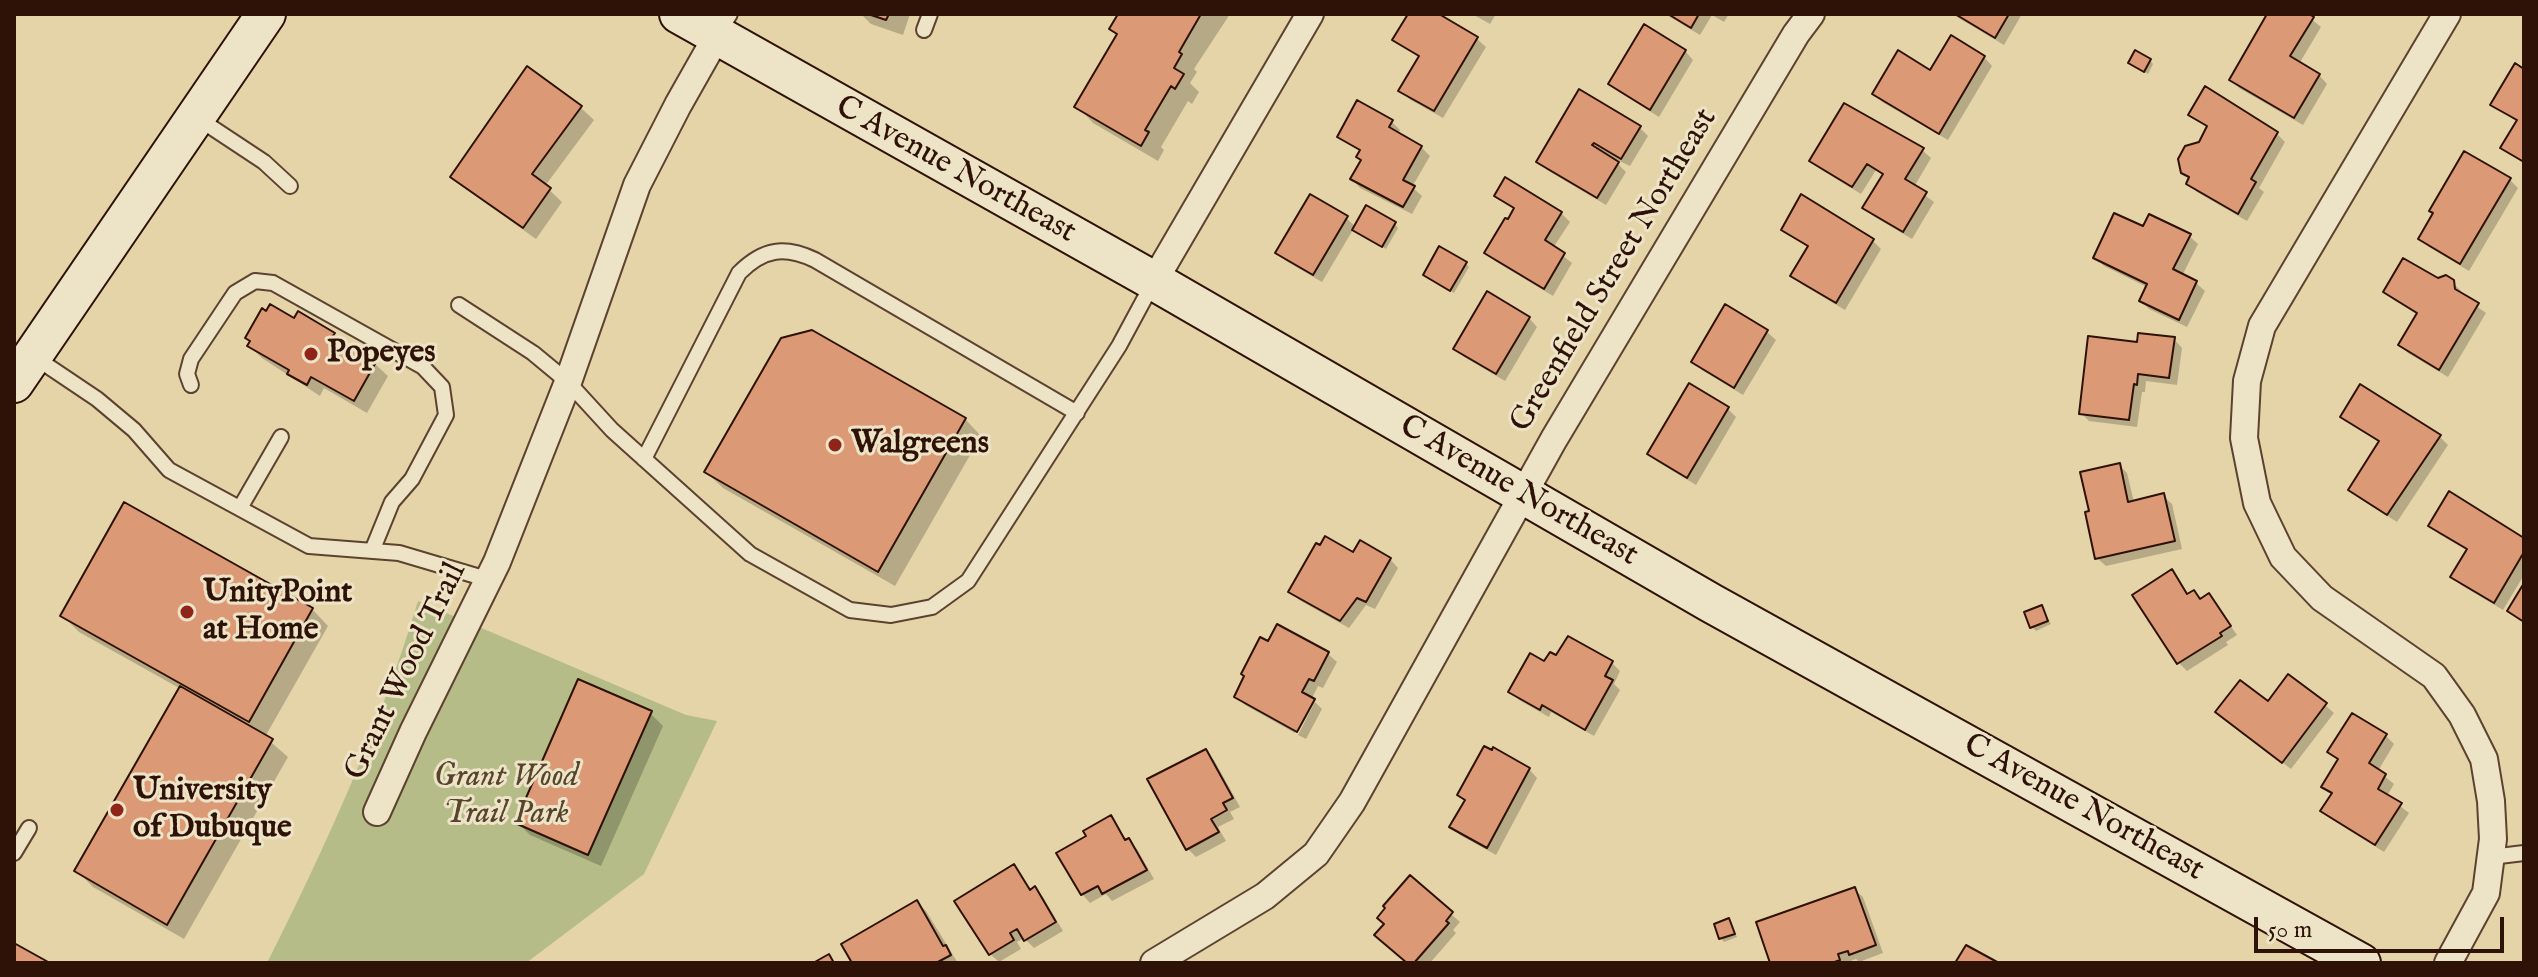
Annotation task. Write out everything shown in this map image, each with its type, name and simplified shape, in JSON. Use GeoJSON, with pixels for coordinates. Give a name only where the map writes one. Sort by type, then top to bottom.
{"type":"FeatureCollection","features":[{"type":"Feature","properties":{"kind":"main road"},"geometry":{"type":"LineString","coordinates":[[23,369],[266,14]]}},
{"type":"Feature","properties":{"kind":"main road","name":"C Avenue Northeast"},"geometry":{"type":"LineString","coordinates":[[679,14],[724,25],[1522,495],[2361,963]]}},
{"type":"Feature","properties":{"kind":"street"},"geometry":{"type":"LineString","coordinates":[[1154,281],[1310,14]]}},
{"type":"Feature","properties":{"kind":"street","name":"Greenfield Street Northeast"},"geometry":{"type":"LineString","coordinates":[[1154,963],[1265,896],[1316,854],[1352,802],[1522,495],[1788,47],[1811,14]]}},
{"type":"Feature","properties":{"kind":"street"},"geometry":{"type":"LineString","coordinates":[[2447,14],[2262,326],[2247,381],[2244,438],[2257,503],[2283,557],[2322,598],[2434,676],[2462,715],[2484,759],[2493,839],[2486,893],[2448,963]]}},
{"type":"Feature","properties":{"kind":"street","name":"Grant Wood Trail"},"geometry":{"type":"LineString","coordinates":[[377,812],[413,732],[494,571],[568,382],[637,185],[724,25]]}},
{"type":"Feature","properties":{"kind":"lane"},"geometry":{"type":"LineString","coordinates":[[924,30],[930,14]]}},
{"type":"Feature","properties":{"kind":"lane"},"geometry":{"type":"LineString","coordinates":[[196,116],[264,162],[290,186]]}},
{"type":"Feature","properties":{"kind":"lane"},"geometry":{"type":"LineString","coordinates":[[644,459],[739,273],[753,259],[793,250],[1077,413]]}},
{"type":"Feature","properties":{"kind":"lane"},"geometry":{"type":"LineString","coordinates":[[191,385],[187,374],[191,359],[235,293],[255,281],[273,283],[423,367],[442,387],[446,415],[412,479],[392,502],[372,551]]}},
{"type":"Feature","properties":{"kind":"lane"},"geometry":{"type":"LineString","coordinates":[[459,305],[533,353],[568,382],[612,430],[750,554],[850,610],[891,615],[932,607],[968,581],[1119,346],[1154,281]]}},
{"type":"Feature","properties":{"kind":"lane"},"geometry":{"type":"LineString","coordinates":[[23,369],[97,399],[134,430],[169,470],[309,546],[399,553],[494,571]]}},
{"type":"Feature","properties":{"kind":"lane"},"geometry":{"type":"LineString","coordinates":[[240,508],[281,437]]}},
{"type":"Feature","properties":{"kind":"lane"},"geometry":{"type":"LineString","coordinates":[[377,493],[392,502]]}},
{"type":"Feature","properties":{"kind":"lane"},"geometry":{"type":"LineString","coordinates":[[14,853],[29,828]]}},
{"type":"Feature","properties":{"kind":"lane"},"geometry":{"type":"LineString","coordinates":[[2491,857],[2524,853]]}},
{"type":"Feature","properties":{"kind":"green space","name":"Grant Wood Trail Park"},"geometry":{"type":"Polygon","coordinates":[[[418,601],[686,715],[717,721],[644,874],[526,963],[267,963],[310,875],[369,740],[418,601]]]}},
{"type":"Feature","properties":{"kind":"building"},"geometry":{"type":"Polygon","coordinates":[[[868,14],[889,14],[886,20],[868,14]]]}},
{"type":"Feature","properties":{"kind":"building"},"geometry":{"type":"Polygon","coordinates":[[[1118,14],[1201,14],[1179,52],[1182,54],[1174,68],[1184,74],[1175,89],[1171,86],[1145,130],[1149,132],[1141,146],[1074,107],[1117,34],[1109,29],[1118,14]]]}},
{"type":"Feature","properties":{"kind":"building"},"geometry":{"type":"Polygon","coordinates":[[[1408,14],[1439,14],[1478,37],[1434,111],[1398,91],[1419,56],[1392,40],[1408,14]]]}},
{"type":"Feature","properties":{"kind":"building"},"geometry":{"type":"Polygon","coordinates":[[[1668,14],[1699,14],[1691,28],[1668,14]]]}},
{"type":"Feature","properties":{"kind":"building"},"geometry":{"type":"Polygon","coordinates":[[[1955,14],[2009,14],[1995,38],[1955,14]]]}},
{"type":"Feature","properties":{"kind":"building"},"geometry":{"type":"Polygon","coordinates":[[[2267,14],[2309,14],[2314,17],[2290,56],[2320,74],[2294,118],[2229,80],[2267,14]]]}},
{"type":"Feature","properties":{"kind":"building"},"geometry":{"type":"Polygon","coordinates":[[[1644,24],[1686,50],[1650,110],[1608,84],[1644,24]]]}},
{"type":"Feature","properties":{"kind":"building"},"geometry":{"type":"Polygon","coordinates":[[[1951,35],[1985,56],[1939,134],[1872,94],[1898,50],[1930,70],[1951,35]]]}},
{"type":"Feature","properties":{"kind":"building"},"geometry":{"type":"Polygon","coordinates":[[[2135,50],[2151,59],[2144,72],[2128,63],[2135,50]]]}},
{"type":"Feature","properties":{"kind":"building"},"geometry":{"type":"Polygon","coordinates":[[[2515,63],[2524,69],[2524,162],[2500,148],[2517,120],[2490,105],[2515,63]]]}},
{"type":"Feature","properties":{"kind":"building"},"geometry":{"type":"Polygon","coordinates":[[[527,66],[582,106],[532,174],[551,188],[523,228],[450,177],[527,66]]]}},
{"type":"Feature","properties":{"kind":"building"},"geometry":{"type":"Polygon","coordinates":[[[2205,86],[2278,132],[2251,179],[2256,182],[2238,214],[2186,184],[2189,177],[2181,173],[2178,159],[2185,146],[2199,142],[2207,126],[2188,115],[2205,86]]]}},
{"type":"Feature","properties":{"kind":"building"},"geometry":{"type":"Polygon","coordinates":[[[1579,89],[1641,126],[1621,159],[1594,143],[1592,145],[1619,162],[1597,198],[1536,162],[1579,89]]]}},
{"type":"Feature","properties":{"kind":"building"},"geometry":{"type":"Polygon","coordinates":[[[1357,100],[1393,120],[1389,127],[1422,146],[1403,180],[1415,186],[1403,207],[1350,179],[1361,160],[1356,157],[1360,150],[1337,137],[1357,100]]]}},
{"type":"Feature","properties":{"kind":"building"},"geometry":{"type":"Polygon","coordinates":[[[1844,103],[1924,148],[1905,179],[1927,192],[1903,232],[1862,208],[1883,174],[1867,164],[1852,187],[1809,161],[1844,103]]]}},
{"type":"Feature","properties":{"kind":"building"},"geometry":{"type":"Polygon","coordinates":[[[2464,151],[2511,178],[2460,264],[2418,239],[2433,213],[2429,211],[2464,151]]]}},
{"type":"Feature","properties":{"kind":"building"},"geometry":{"type":"Polygon","coordinates":[[[1505,177],[1562,212],[1545,240],[1565,253],[1544,289],[1484,253],[1514,208],[1494,196],[1505,177]]]}},
{"type":"Feature","properties":{"kind":"building"},"geometry":{"type":"Polygon","coordinates":[[[1310,194],[1348,216],[1313,275],[1275,253],[1310,194]]]}},
{"type":"Feature","properties":{"kind":"building"},"geometry":{"type":"Polygon","coordinates":[[[1801,194],[1874,239],[1836,303],[1790,276],[1808,246],[1781,230],[1801,194]]]}},
{"type":"Feature","properties":{"kind":"building"},"geometry":{"type":"Polygon","coordinates":[[[1366,205],[1396,222],[1382,247],[1352,230],[1366,205]]]}},
{"type":"Feature","properties":{"kind":"building"},"geometry":{"type":"Polygon","coordinates":[[[2114,213],[2143,226],[2149,214],[2191,234],[2173,269],[2197,281],[2179,320],[2139,301],[2147,284],[2093,258],[2114,213]]]}},
{"type":"Feature","properties":{"kind":"building"},"geometry":{"type":"Polygon","coordinates":[[[1439,246],[1467,262],[1450,291],[1423,275],[1439,246]]]}},
{"type":"Feature","properties":{"kind":"building"},"geometry":{"type":"Polygon","coordinates":[[[2403,258],[2438,278],[2446,275],[2454,280],[2455,289],[2479,303],[2439,370],[2398,345],[2417,313],[2383,292],[2403,258]]]}},
{"type":"Feature","properties":{"kind":"building"},"geometry":{"type":"Polygon","coordinates":[[[1487,291],[1530,317],[1496,374],[1453,349],[1487,291]]]}},
{"type":"Feature","properties":{"kind":"building","name":"Popeyes"},"geometry":{"type":"Polygon","coordinates":[[[270,304],[294,318],[298,311],[335,333],[332,337],[376,362],[354,401],[311,377],[307,385],[287,374],[289,370],[247,346],[250,341],[245,338],[262,308],[266,311],[270,304]]]}},
{"type":"Feature","properties":{"kind":"building"},"geometry":{"type":"Polygon","coordinates":[[[1725,304],[1768,330],[1734,388],[1691,362],[1725,304]]]}},
{"type":"Feature","properties":{"kind":"building","name":"Walgreens"},"geometry":{"type":"Polygon","coordinates":[[[812,330],[966,418],[878,572],[704,472],[781,338],[812,330]]]}},
{"type":"Feature","properties":{"kind":"building"},"geometry":{"type":"Polygon","coordinates":[[[2138,333],[2175,337],[2169,378],[2138,374],[2129,420],[2079,414],[2088,336],[2137,342],[2138,333]]]}},
{"type":"Feature","properties":{"kind":"building"},"geometry":{"type":"Polygon","coordinates":[[[1689,383],[1729,407],[1687,478],[1647,454],[1689,383]]]}},
{"type":"Feature","properties":{"kind":"building"},"geometry":{"type":"Polygon","coordinates":[[[2360,384],[2441,435],[2387,515],[2348,490],[2379,441],[2340,417],[2360,384]]]}},
{"type":"Feature","properties":{"kind":"building"},"geometry":{"type":"Polygon","coordinates":[[[2120,463],[2128,502],[2164,493],[2175,541],[2095,559],[2080,472],[2120,463]]]}},
{"type":"Feature","properties":{"kind":"building"},"geometry":{"type":"Polygon","coordinates":[[[2449,491],[2524,538],[2524,552],[2494,603],[2450,577],[2467,549],[2428,526],[2449,491]]]}},
{"type":"Feature","properties":{"kind":"building","name":"UnityPoint at Home"},"geometry":{"type":"Polygon","coordinates":[[[124,502],[313,608],[249,722],[60,616],[124,502]]]}},
{"type":"Feature","properties":{"kind":"building"},"geometry":{"type":"Polygon","coordinates":[[[1325,536],[1353,552],[1360,540],[1391,558],[1366,602],[1357,598],[1340,621],[1288,592],[1316,543],[1320,545],[1325,536]]]}},
{"type":"Feature","properties":{"kind":"building"},"geometry":{"type":"Polygon","coordinates":[[[2172,569],[2187,594],[2194,590],[2200,599],[2209,593],[2231,626],[2220,633],[2222,636],[2177,664],[2132,595],[2172,569]]]}},
{"type":"Feature","properties":{"kind":"building"},"geometry":{"type":"Polygon","coordinates":[[[2524,583],[2524,622],[2507,611],[2524,583]]]}},
{"type":"Feature","properties":{"kind":"building"},"geometry":{"type":"Polygon","coordinates":[[[2042,605],[2048,621],[2030,628],[2024,612],[2042,605]]]}},
{"type":"Feature","properties":{"kind":"building"},"geometry":{"type":"Polygon","coordinates":[[[1277,624],[1329,652],[1314,681],[1309,679],[1302,692],[1315,699],[1297,732],[1234,697],[1244,676],[1241,674],[1260,637],[1268,641],[1277,624]]]}},
{"type":"Feature","properties":{"kind":"building"},"geometry":{"type":"Polygon","coordinates":[[[1568,636],[1613,661],[1605,676],[1613,680],[1585,730],[1542,705],[1540,710],[1508,692],[1530,653],[1544,661],[1550,652],[1556,655],[1568,636]]]}},
{"type":"Feature","properties":{"kind":"building"},"geometry":{"type":"Polygon","coordinates":[[[2288,674],[2327,703],[2282,763],[2215,712],[2240,680],[2268,701],[2288,674]]]}},
{"type":"Feature","properties":{"kind":"building"},"geometry":{"type":"Polygon","coordinates":[[[578,679],[652,711],[588,855],[515,823],[578,679]]]}},
{"type":"Feature","properties":{"kind":"building"},"geometry":{"type":"Polygon","coordinates":[[[180,686],[273,739],[167,925],[74,871],[180,686]]]}},
{"type":"Feature","properties":{"kind":"building"},"geometry":{"type":"Polygon","coordinates":[[[2352,713],[2387,734],[2369,763],[2386,774],[2378,789],[2402,803],[2375,845],[2320,811],[2332,793],[2321,787],[2338,759],[2327,752],[2352,713]]]}},
{"type":"Feature","properties":{"kind":"building"},"geometry":{"type":"Polygon","coordinates":[[[1484,746],[1492,750],[1493,747],[1530,768],[1487,848],[1449,827],[1465,800],[1457,795],[1484,746]]]}},
{"type":"Feature","properties":{"kind":"building"},"geometry":{"type":"Polygon","coordinates":[[[1206,749],[1233,798],[1223,803],[1227,810],[1211,819],[1219,832],[1186,850],[1147,779],[1206,749]]]}},
{"type":"Feature","properties":{"kind":"building"},"geometry":{"type":"Polygon","coordinates":[[[1111,815],[1125,840],[1129,838],[1147,870],[1102,894],[1098,886],[1081,895],[1056,853],[1086,836],[1083,831],[1111,815]]]}},
{"type":"Feature","properties":{"kind":"building"},"geometry":{"type":"Polygon","coordinates":[[[1014,864],[1030,890],[1035,886],[1056,922],[1024,941],[1017,929],[1010,933],[1014,940],[989,955],[954,901],[1014,864]]]}},
{"type":"Feature","properties":{"kind":"building"},"geometry":{"type":"Polygon","coordinates":[[[1410,875],[1453,912],[1446,921],[1449,923],[1414,963],[1407,963],[1374,935],[1384,924],[1377,918],[1385,908],[1383,906],[1410,875]]]}},
{"type":"Feature","properties":{"kind":"building"},"geometry":{"type":"Polygon","coordinates":[[[1855,887],[1876,945],[1849,955],[1848,951],[1838,954],[1840,960],[1832,963],[1770,963],[1756,922],[1855,887]]]}},
{"type":"Feature","properties":{"kind":"building"},"geometry":{"type":"Polygon","coordinates":[[[917,900],[951,955],[936,963],[852,963],[841,944],[917,900]]]}},
{"type":"Feature","properties":{"kind":"building"},"geometry":{"type":"Polygon","coordinates":[[[1729,918],[1735,934],[1719,939],[1714,924],[1729,918]]]}},
{"type":"Feature","properties":{"kind":"building"},"geometry":{"type":"Polygon","coordinates":[[[14,943],[50,963],[14,963],[14,943]]]}},
{"type":"Feature","properties":{"kind":"building"},"geometry":{"type":"Polygon","coordinates":[[[1966,945],[1999,963],[1955,963],[1966,945]]]}},
{"type":"Feature","properties":{"kind":"building"},"geometry":{"type":"Polygon","coordinates":[[[829,954],[834,963],[813,963],[829,954]]]}},
{"type":"Feature","properties":{"kind":"place","name":"Popeyes"},"geometry":{"type":"Point","coordinates":[311,354]}},
{"type":"Feature","properties":{"kind":"place","name":"Walgreens"},"geometry":{"type":"Point","coordinates":[835,445]}},
{"type":"Feature","properties":{"kind":"place","name":"UnityPoint at Home"},"geometry":{"type":"Point","coordinates":[187,612]}},
{"type":"Feature","properties":{"kind":"place","name":"University of Dubuque"},"geometry":{"type":"Point","coordinates":[117,810]}}]}
